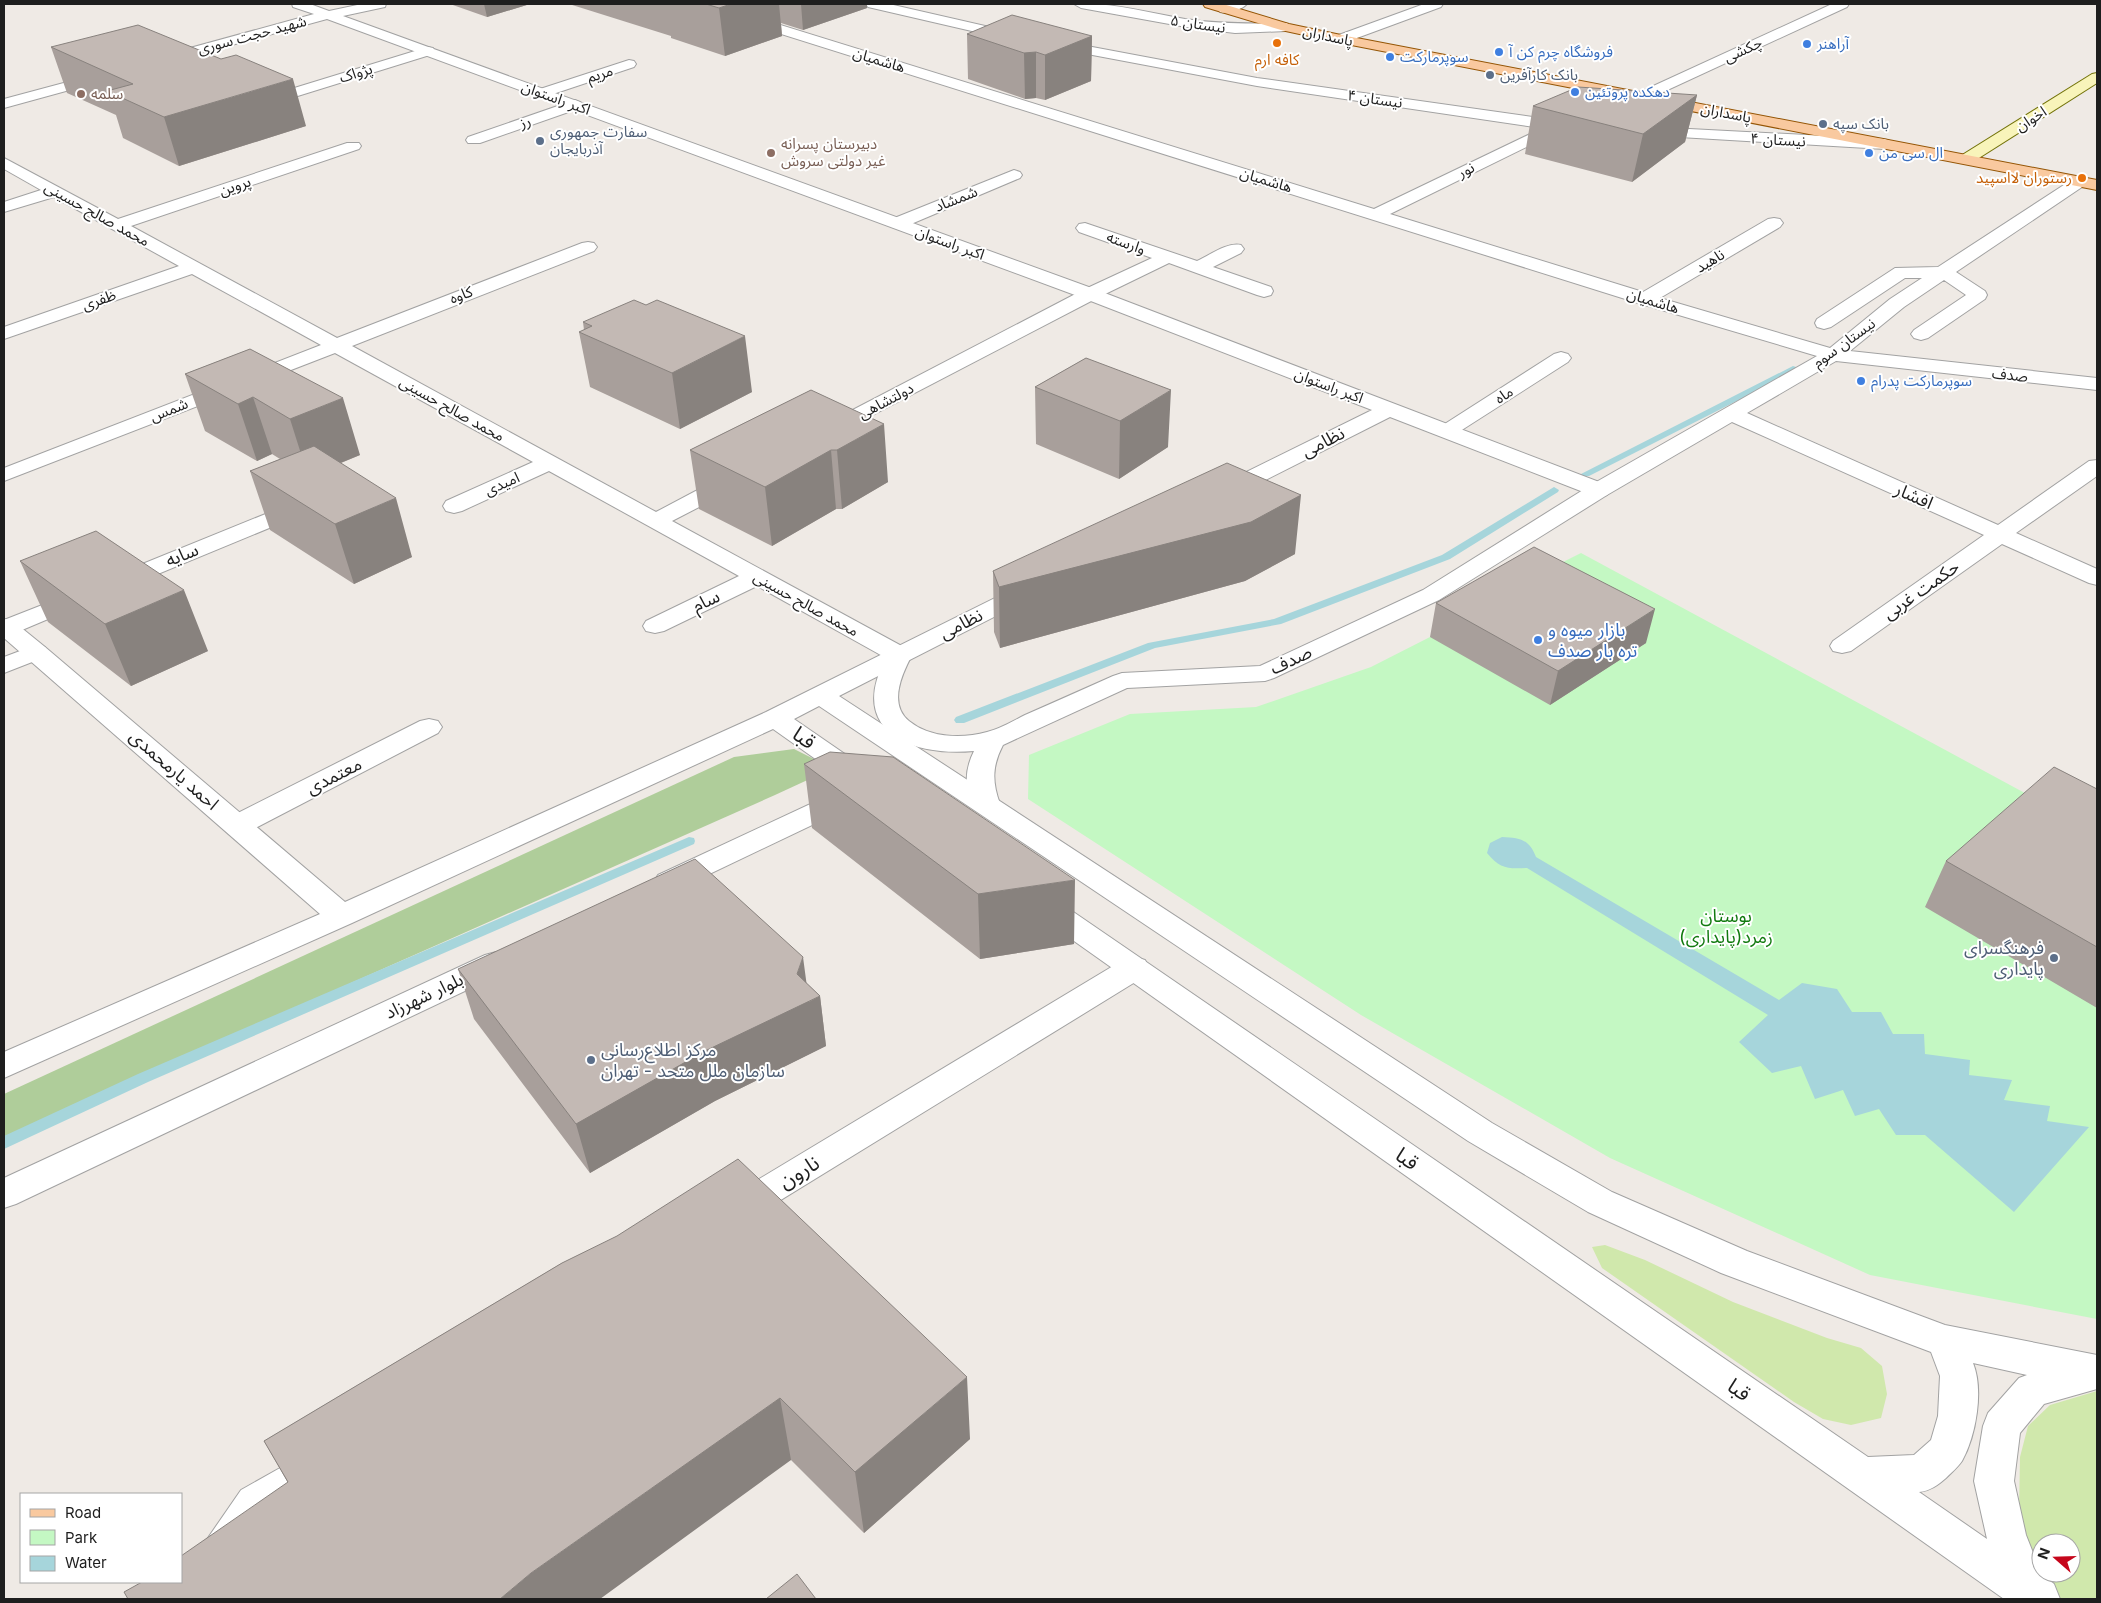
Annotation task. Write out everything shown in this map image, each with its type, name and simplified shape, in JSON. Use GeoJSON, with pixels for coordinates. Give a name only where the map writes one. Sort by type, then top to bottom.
{"type":"FeatureCollection","features":[{"type":"Feature","properties":{"kind":"main road","name":"پاسداران"},"geometry":{"type":"LineString","coordinates":[[1210,4],[1286,27],[1341,39],[2097,185]]}},
{"type":"Feature","properties":{"kind":"main road","name":"اخوان"},"geometry":{"type":"LineString","coordinates":[[1965,160],[2097,78]]}},
{"type":"Feature","properties":{"kind":"street","name":"اکبر راستوان"},"geometry":{"type":"LineString","coordinates":[[298,4],[1090,294],[1599,490]]}},
{"type":"Feature","properties":{"kind":"street","name":"شهید حجت سوری"},"geometry":{"type":"LineString","coordinates":[[327,15],[355,4]]}},
{"type":"Feature","properties":{"kind":"street","name":"شهید حجت سوری"},"geometry":{"type":"LineString","coordinates":[[146,64],[327,15],[380,4]]}},
{"type":"Feature","properties":{"kind":"street","name":"هاشمیان"},"geometry":{"type":"LineString","coordinates":[[700,4],[1646,299],[1833,355]]}},
{"type":"Feature","properties":{"kind":"street","name":"نیستان ۴"},"geometry":{"type":"LineString","coordinates":[[873,4],[1032,40],[1257,82],[1558,126],[1587,128]]}},
{"type":"Feature","properties":{"kind":"street","name":"نیستان ۵"},"geometry":{"type":"LineString","coordinates":[[1081,4],[1186,23],[1234,29],[1286,27]]}},
{"type":"Feature","properties":{"kind":"street"},"geometry":{"type":"LineString","coordinates":[[1225,9],[1240,4]]}},
{"type":"Feature","properties":{"kind":"street"},"geometry":{"type":"LineString","coordinates":[[1341,39],[1436,4]]}},
{"type":"Feature","properties":{"kind":"street","name":"چکشی"},"geometry":{"type":"LineString","coordinates":[[1643,96],[1842,4]]}},
{"type":"Feature","properties":{"kind":"street","name":"پژواک"},"geometry":{"type":"LineString","coordinates":[[283,96],[428,51]]}},
{"type":"Feature","properties":{"kind":"street","name":"مریم"},"geometry":{"type":"LineString","coordinates":[[542,93],[629,64]]}},
{"type":"Feature","properties":{"kind":"street"},"geometry":{"type":"LineString","coordinates":[[4,104],[118,72]]}},
{"type":"Feature","properties":{"kind":"street","name":"رز"},"geometry":{"type":"LineString","coordinates":[[474,140],[575,105]]}},
{"type":"Feature","properties":{"kind":"street","name":"نور"},"geometry":{"type":"LineString","coordinates":[[1375,214],[1558,126]]}},
{"type":"Feature","properties":{"kind":"street","name":"نیستان ۴"},"geometry":{"type":"LineString","coordinates":[[1635,131],[1884,144]]}},
{"type":"Feature","properties":{"kind":"street","name":"پروین"},"geometry":{"type":"LineString","coordinates":[[117,225],[353,146]]}},
{"type":"Feature","properties":{"kind":"street","name":"محمد صالح حسینی"},"geometry":{"type":"LineString","coordinates":[[4,162],[900,655]]}},
{"type":"Feature","properties":{"kind":"street","name":"شمشاد"},"geometry":{"type":"LineString","coordinates":[[898,223],[1014,175]]}},
{"type":"Feature","properties":{"kind":"street","name":"نیستان سوم"},"geometry":{"type":"LineString","coordinates":[[1599,490],[1833,355],[1898,303],[2079,182]]}},
{"type":"Feature","properties":{"kind":"street"},"geometry":{"type":"LineString","coordinates":[[4,207],[56,192]]}},
{"type":"Feature","properties":{"kind":"street","name":"ناهید"},"geometry":{"type":"LineString","coordinates":[[1646,299],[1774,223]]}},
{"type":"Feature","properties":{"kind":"street","name":"وارسته"},"geometry":{"type":"LineString","coordinates":[[1085,228],[1264,291]]}},
{"type":"Feature","properties":{"kind":"street","name":"کاوه"},"geometry":{"type":"LineString","coordinates":[[334,344],[588,246]]}},
{"type":"Feature","properties":{"kind":"street"},"geometry":{"type":"LineString","coordinates":[[1197,268],[1235,249]]}},
{"type":"Feature","properties":{"kind":"street","name":"وارسته"},"geometry":{"type":"LineString","coordinates":[[1090,294],[1166,258]]}},
{"type":"Feature","properties":{"kind":"street","name":"ظفری"},"geometry":{"type":"LineString","coordinates":[[4,333],[194,267]]}},
{"type":"Feature","properties":{"kind":"street"},"geometry":{"type":"LineString","coordinates":[[1824,323],[1902,272],[1944,272],[1978,294],[1921,334]]}},
{"type":"Feature","properties":{"kind":"street","name":"دولتشاهی"},"geometry":{"type":"LineString","coordinates":[[806,442],[1090,294]]}},
{"type":"Feature","properties":{"kind":"street","name":"شمس"},"geometry":{"type":"LineString","coordinates":[[4,475],[334,344]]}},
{"type":"Feature","properties":{"kind":"street","name":"صدف"},"geometry":{"type":"LineString","coordinates":[[1833,355],[2097,384]]}},
{"type":"Feature","properties":{"kind":"street","name":"ماه"},"geometry":{"type":"LineString","coordinates":[[1447,432],[1560,358]]}},
{"type":"Feature","properties":{"kind":"street","name":"نظامی"},"geometry":{"type":"LineString","coordinates":[[1202,503],[1388,409]]}},
{"type":"Feature","properties":{"kind":"street","name":"افشار"},"geometry":{"type":"LineString","coordinates":[[1730,413],[2097,578]]}},
{"type":"Feature","properties":{"kind":"street","name":"امیدی"},"geometry":{"type":"LineString","coordinates":[[454,506],[549,463]]}},
{"type":"Feature","properties":{"kind":"street","name":"حکمت غربی"},"geometry":{"type":"LineString","coordinates":[[1842,646],[2097,466]]}},
{"type":"Feature","properties":{"kind":"street"},"geometry":{"type":"LineString","coordinates":[[655,521],[753,470]]}},
{"type":"Feature","properties":{"kind":"street","name":"صدف"},"geometry":{"type":"LineString","coordinates":[[993,740],[1122,681],[1264,673],[1431,594],[1599,490]]}},
{"type":"Feature","properties":{"kind":"street","name":"سایه"},"geometry":{"type":"LineString","coordinates":[[5,627],[322,498]]}},
{"type":"Feature","properties":{"kind":"street","name":"سام"},"geometry":{"type":"LineString","coordinates":[[655,626],[756,577]]}},
{"type":"Feature","properties":{"kind":"street","name":"نظامی"},"geometry":{"type":"LineString","coordinates":[[775,718],[1042,584]]}},
{"type":"Feature","properties":{"kind":"street","name":"احمد یارمحمدی"},"geometry":{"type":"LineString","coordinates":[[5,627],[342,916]]}},
{"type":"Feature","properties":{"kind":"street"},"geometry":{"type":"LineString","coordinates":[[4,666],[36,652]]}},
{"type":"Feature","properties":{"kind":"street"},"geometry":{"type":"LineString","coordinates":[[900,655],[888,678],[886,692],[885,706],[891,720],[906,732],[941,743],[993,740]]}},
{"type":"Feature","properties":{"kind":"street"},"geometry":{"type":"LineString","coordinates":[[820,695],[1480,1132],[1600,1202],[1734,1262],[1945,1341],[2096,1372]]}},
{"type":"Feature","properties":{"kind":"street"},"geometry":{"type":"LineString","coordinates":[[4,1066],[342,916],[775,718]]}},
{"type":"Feature","properties":{"kind":"street","name":"قبا"},"geometry":{"type":"LineString","coordinates":[[646,892],[876,789],[775,718]]}},
{"type":"Feature","properties":{"kind":"street","name":"معتمدی"},"geometry":{"type":"LineString","coordinates":[[238,825],[429,727]]}},
{"type":"Feature","properties":{"kind":"street"},"geometry":{"type":"LineString","coordinates":[[986,804],[978,784],[983,759],[993,740]]}},
{"type":"Feature","properties":{"kind":"street","name":"قبا"},"geometry":{"type":"LineString","coordinates":[[1019,888],[2034,1596]]}},
{"type":"Feature","properties":{"kind":"street","name":"بلوار شهرزاد"},"geometry":{"type":"LineString","coordinates":[[4,1194],[520,952]]}},
{"type":"Feature","properties":{"kind":"street","name":"نارون"},"geometry":{"type":"LineString","coordinates":[[707,1228],[1134,968]]}},
{"type":"Feature","properties":{"kind":"street"},"geometry":{"type":"LineString","coordinates":[[1862,1476],[1923,1473],[1947,1450],[1957,1416],[1959,1376],[1945,1341]]}},
{"type":"Feature","properties":{"kind":"street"},"geometry":{"type":"LineString","coordinates":[[2034,1596],[2006,1535],[1994,1481],[2002,1426],[2032,1390],[2096,1372]]}},
{"type":"Feature","properties":{"kind":"street"},"geometry":{"type":"LineString","coordinates":[[191,1599],[255,1504],[323,1463]]}},
{"type":"Feature","properties":{"kind":"green space","name":"بوستان زمرد(پایداری)"},"geometry":{"type":"Polygon","coordinates":[[[1581,553],[2097,832],[2097,1319],[1870,1275],[1610,1158],[1361,1015],[1028,799],[1029,755],[1130,714],[1256,707],[1371,667],[1430,637],[1527,580],[1581,553]]]}},
{"type":"Feature","properties":{"kind":"green space"},"geometry":{"type":"Polygon","coordinates":[[[794,749],[816,760],[827,771],[4,1137],[4,1094],[734,757],[794,749]]]}},
{"type":"Feature","properties":{"kind":"green space"},"geometry":{"type":"Polygon","coordinates":[[[1605,1245],[1645,1260],[1733,1302],[1827,1338],[1861,1348],[1882,1366],[1887,1394],[1881,1418],[1851,1425],[1823,1419],[1794,1402],[1602,1268],[1592,1247],[1605,1245]]]}},
{"type":"Feature","properties":{"kind":"green space"},"geometry":{"type":"Polygon","coordinates":[[[2097,1391],[2097,1599],[2058,1599],[2040,1586],[2039,1583],[2081,1583],[2081,1533],[2031,1533],[2031,1555],[2019,1514],[2020,1457],[2028,1426],[2050,1405],[2097,1391]]]}},
{"type":"Feature","properties":{"kind":"water"},"geometry":{"type":"Polygon","coordinates":[[[1502,837],[1514,838],[1527,843],[1536,857],[1779,1000],[1802,983],[1837,989],[1852,1012],[1881,1012],[1893,1034],[1924,1034],[1925,1054],[1970,1060],[1969,1075],[2012,1080],[2004,1100],[2050,1106],[2047,1121],[2089,1127],[2014,1212],[1925,1135],[1896,1135],[1879,1109],[1855,1116],[1843,1090],[1815,1099],[1801,1066],[1772,1073],[1739,1042],[1768,1015],[1527,868],[1509,868],[1500,865],[1487,853],[1490,843],[1502,837]]]}},
{"type":"Feature","properties":{"kind":"building"},"geometry":{"type":"Polygon","coordinates":[[[706,4],[731,4],[719,8],[706,4]]]}},
{"type":"Feature","properties":{"kind":"building"},"geometry":{"type":"Polygon","coordinates":[[[1012,15],[1092,36],[1045,55],[1036,52],[1024,53],[967,34],[1012,15]]]}},
{"type":"Feature","properties":{"kind":"building"},"geometry":{"type":"Polygon","coordinates":[[[138,25],[221,59],[236,55],[293,79],[164,117],[107,91],[133,84],[51,47],[138,25]]]}},
{"type":"Feature","properties":{"kind":"building"},"geometry":{"type":"Polygon","coordinates":[[[1578,87],[1697,95],[1643,134],[1533,106],[1578,87]]]}},
{"type":"Feature","properties":{"kind":"building"},"geometry":{"type":"Polygon","coordinates":[[[634,300],[646,305],[657,300],[745,336],[672,373],[579,332],[592,326],[583,322],[634,300]]]}},
{"type":"Feature","properties":{"kind":"building"},"geometry":{"type":"Polygon","coordinates":[[[250,349],[343,398],[290,419],[253,397],[238,404],[185,374],[250,349]]]}},
{"type":"Feature","properties":{"kind":"building"},"geometry":{"type":"Polygon","coordinates":[[[1086,358],[1171,390],[1120,421],[1035,387],[1086,358]]]}},
{"type":"Feature","properties":{"kind":"building"},"geometry":{"type":"Polygon","coordinates":[[[811,390],[884,424],[837,450],[831,450],[765,487],[690,450],[811,390]]]}},
{"type":"Feature","properties":{"kind":"building"},"geometry":{"type":"Polygon","coordinates":[[[314,446],[396,498],[335,524],[250,471],[314,446]]]}},
{"type":"Feature","properties":{"kind":"building"},"geometry":{"type":"Polygon","coordinates":[[[1227,463],[1301,495],[1251,522],[999,587],[993,571],[1227,463]]]}},
{"type":"Feature","properties":{"kind":"building"},"geometry":{"type":"Polygon","coordinates":[[[96,531],[184,590],[105,624],[20,561],[96,531]]]}},
{"type":"Feature","properties":{"kind":"building"},"geometry":{"type":"Polygon","coordinates":[[[1534,547],[1655,609],[1558,671],[1436,603],[1534,547]]]}},
{"type":"Feature","properties":{"kind":"building"},"geometry":{"type":"Polygon","coordinates":[[[830,752],[893,757],[1075,880],[978,894],[804,764],[830,752]]]}},
{"type":"Feature","properties":{"kind":"building"},"geometry":{"type":"Polygon","coordinates":[[[2054,767],[2097,789],[2097,947],[1946,861],[2054,767]]]}},
{"type":"Feature","properties":{"kind":"building"},"geometry":{"type":"Polygon","coordinates":[[[695,859],[803,957],[797,974],[820,996],[705,1051],[576,1124],[458,969],[695,859]]]}},
{"type":"Feature","properties":{"kind":"building"},"geometry":{"type":"Polygon","coordinates":[[[738,1159],[967,1377],[855,1472],[780,1398],[531,1573],[500,1599],[128,1599],[124,1592],[140,1583],[182,1583],[182,1555],[288,1482],[264,1441],[562,1263],[617,1236],[738,1159]]]}},
{"type":"Feature","properties":{"kind":"building"},"geometry":{"type":"Polygon","coordinates":[[[797,1574],[816,1599],[766,1599],[797,1574]]]}},
{"type":"Feature","properties":{"kind":"waterway"},"geometry":{"type":"LineString","coordinates":[[1586,474],[1793,369]]}},
{"type":"Feature","properties":{"kind":"waterway"},"geometry":{"type":"LineString","coordinates":[[960,720],[1152,645],[1277,622],[1446,557],[1554,490]]}},
{"type":"Feature","properties":{"kind":"waterway"},"geometry":{"type":"LineString","coordinates":[[4,1143],[143,1078],[689,841]]}},
{"type":"Feature","properties":{"kind":"place","name":"کافه ارم"},"geometry":{"type":"Point","coordinates":[1277,43]}},
{"type":"Feature","properties":{"kind":"place","name":"آراهنر"},"geometry":{"type":"Point","coordinates":[1807,44]}},
{"type":"Feature","properties":{"kind":"place","name":"فروشگاه چرم کن آ"},"geometry":{"type":"Point","coordinates":[1499,52]}},
{"type":"Feature","properties":{"kind":"place","name":"سوپرمارکت"},"geometry":{"type":"Point","coordinates":[1390,57]}},
{"type":"Feature","properties":{"kind":"place","name":"بانک کارآفرین"},"geometry":{"type":"Point","coordinates":[1490,75]}},
{"type":"Feature","properties":{"kind":"place","name":"دهکده پروتئین"},"geometry":{"type":"Point","coordinates":[1575,92]}},
{"type":"Feature","properties":{"kind":"place","name":"سلمه"},"geometry":{"type":"Point","coordinates":[81,94]}},
{"type":"Feature","properties":{"kind":"place","name":"بانک سپه"},"geometry":{"type":"Point","coordinates":[1823,124]}},
{"type":"Feature","properties":{"kind":"place","name":"سفارت جمهوری آذربایجان"},"geometry":{"type":"Point","coordinates":[540,141]}},
{"type":"Feature","properties":{"kind":"place","name":"دبیرستان پسرانه غیر دولتی سروش"},"geometry":{"type":"Point","coordinates":[771,153]}},
{"type":"Feature","properties":{"kind":"place","name":"ال سی من"},"geometry":{"type":"Point","coordinates":[1869,153]}},
{"type":"Feature","properties":{"kind":"place","name":"رستوران لااسپید"},"geometry":{"type":"Point","coordinates":[2082,178]}},
{"type":"Feature","properties":{"kind":"place","name":"سوپرمارکت پدرام"},"geometry":{"type":"Point","coordinates":[1861,381]}},
{"type":"Feature","properties":{"kind":"place","name":"بازار میوه و تره بار صدف"},"geometry":{"type":"Point","coordinates":[1538,640]}},
{"type":"Feature","properties":{"kind":"place","name":"فرهنگسرای پایداری"},"geometry":{"type":"Point","coordinates":[2054,958]}},
{"type":"Feature","properties":{"kind":"place","name":"مرکز اطلاع‌رسانی سازمان ملل متحد - تهران"},"geometry":{"type":"Point","coordinates":[591,1060]}}]}
